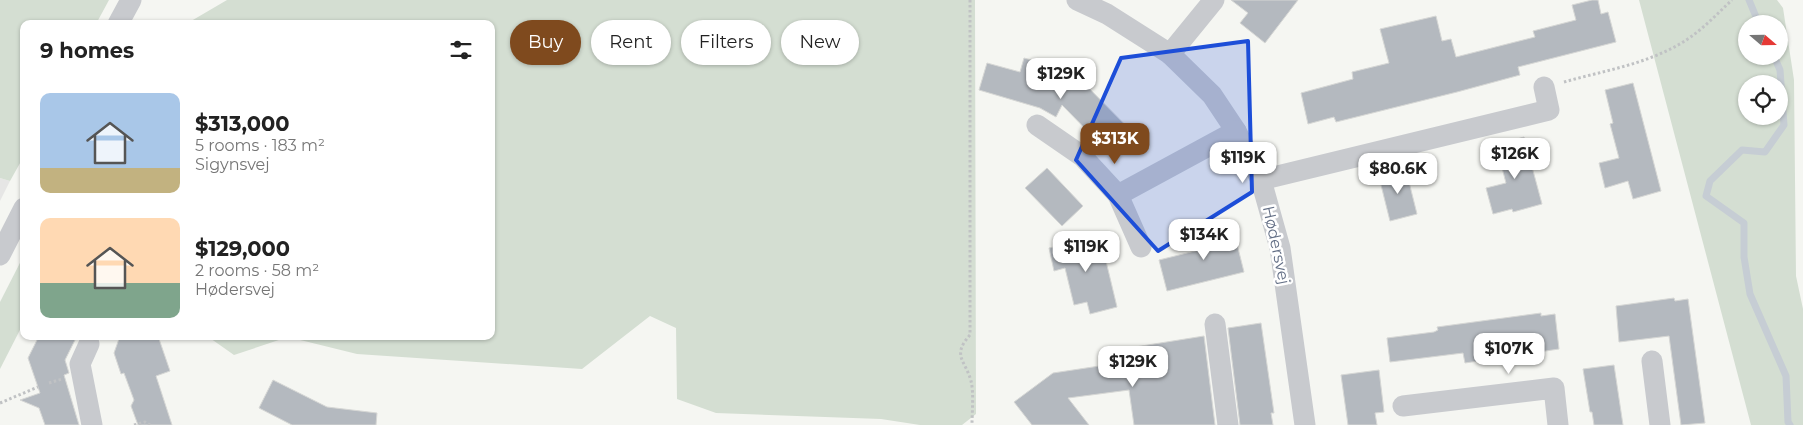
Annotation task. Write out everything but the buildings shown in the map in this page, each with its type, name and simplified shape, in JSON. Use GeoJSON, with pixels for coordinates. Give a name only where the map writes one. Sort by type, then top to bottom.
{"type":"FeatureCollection","features":[{"type":"Feature","properties":{"kind":"street"},"geometry":{"type":"LineString","coordinates":[[120,20],[130,0]]}},
{"type":"Feature","properties":{"kind":"street","name":"Hødersvej"},"geometry":{"type":"LineString","coordinates":[[1077,0],[1107,14],[1170,54],[1212,95],[1236,131],[1261,180],[1280,248],[1305,425]]}},
{"type":"Feature","properties":{"kind":"street"},"geometry":{"type":"LineString","coordinates":[[1170,54],[1214,0]]}},
{"type":"Feature","properties":{"kind":"street"},"geometry":{"type":"LineString","coordinates":[[1261,180],[1549,110],[1544,87]]}},
{"type":"Feature","properties":{"kind":"street"},"geometry":{"type":"LineString","coordinates":[[1037,125],[1082,156],[1118,195],[1141,247]]}},
{"type":"Feature","properties":{"kind":"street"},"geometry":{"type":"LineString","coordinates":[[1118,195],[1236,131]]}},
{"type":"Feature","properties":{"kind":"street"},"geometry":{"type":"LineString","coordinates":[[0,255],[20,216]]}},
{"type":"Feature","properties":{"kind":"street"},"geometry":{"type":"LineString","coordinates":[[1215,324],[1228,425]]}},
{"type":"Feature","properties":{"kind":"street"},"geometry":{"type":"LineString","coordinates":[[89,344],[80,364],[92,425]]}},
{"type":"Feature","properties":{"kind":"street"},"geometry":{"type":"LineString","coordinates":[[1652,361],[1660,425]]}},
{"type":"Feature","properties":{"kind":"street"},"geometry":{"type":"LineString","coordinates":[[1403,406],[1554,388],[1558,425]]}},
{"type":"Feature","properties":{"kind":"path"},"geometry":{"type":"LineString","coordinates":[[970,0],[970,335],[963,343],[960,358],[971,382],[972,425]]}},
{"type":"Feature","properties":{"kind":"path"},"geometry":{"type":"LineString","coordinates":[[1544,87],[1652,57],[1672,49],[1704,26],[1732,0]]}},
{"type":"Feature","properties":{"kind":"path"},"geometry":{"type":"LineString","coordinates":[[0,403],[38,387]]}},
{"type":"Feature","properties":{"kind":"path"},"geometry":{"type":"LineString","coordinates":[[134,425],[145,422],[150,425]]}},
{"type":"Feature","properties":{"kind":"highlighted area"},"geometry":{"type":"Polygon","coordinates":[[[1248,41],[1252,192],[1158,251],[1076,160],[1121,58],[1248,41]]]}},
{"type":"Feature","properties":{"kind":"shaded area"},"geometry":{"type":"Polygon","coordinates":[[[0,0],[109,0],[98,20],[20,20],[20,163],[10,181],[0,178],[0,0]]]}},
{"type":"Feature","properties":{"kind":"shaded area"},"geometry":{"type":"Polygon","coordinates":[[[227,0],[975,0],[976,414],[962,425],[920,425],[881,419],[716,413],[677,399],[676,328],[650,316],[582,369],[357,354],[300,340],[495,340],[495,20],[193,20],[227,0]]]}},
{"type":"Feature","properties":{"kind":"shaded area"},"geometry":{"type":"Polygon","coordinates":[[[1639,0],[1777,0],[1783,8],[1784,15],[1738,15],[1738,65],[1788,65],[1788,41],[1794,80],[1796,276],[1803,309],[1803,425],[1751,425],[1639,0]]]}},
{"type":"Feature","properties":{"kind":"shaded area"},"geometry":{"type":"Polygon","coordinates":[[[0,178],[10,181],[0,201],[0,178]]]}},
{"type":"Feature","properties":{"kind":"shaded area"},"geometry":{"type":"Polygon","coordinates":[[[20,263],[20,330],[0,369],[0,302],[20,263]]]}},
{"type":"Feature","properties":{"kind":"shaded area"},"geometry":{"type":"Polygon","coordinates":[[[213,340],[279,340],[234,355],[213,340]]]}},
{"type":"Feature","properties":{"kind":"waterway"},"geometry":{"type":"LineString","coordinates":[[1749,0],[1755,15]]}},
{"type":"Feature","properties":{"kind":"waterway"},"geometry":{"type":"LineString","coordinates":[[1778,65],[1780,70],[1784,125],[1765,152],[1742,150],[1710,181],[1706,196],[1744,223],[1744,257],[1750,294],[1786,376],[1788,422],[1790,425]]}}]}
